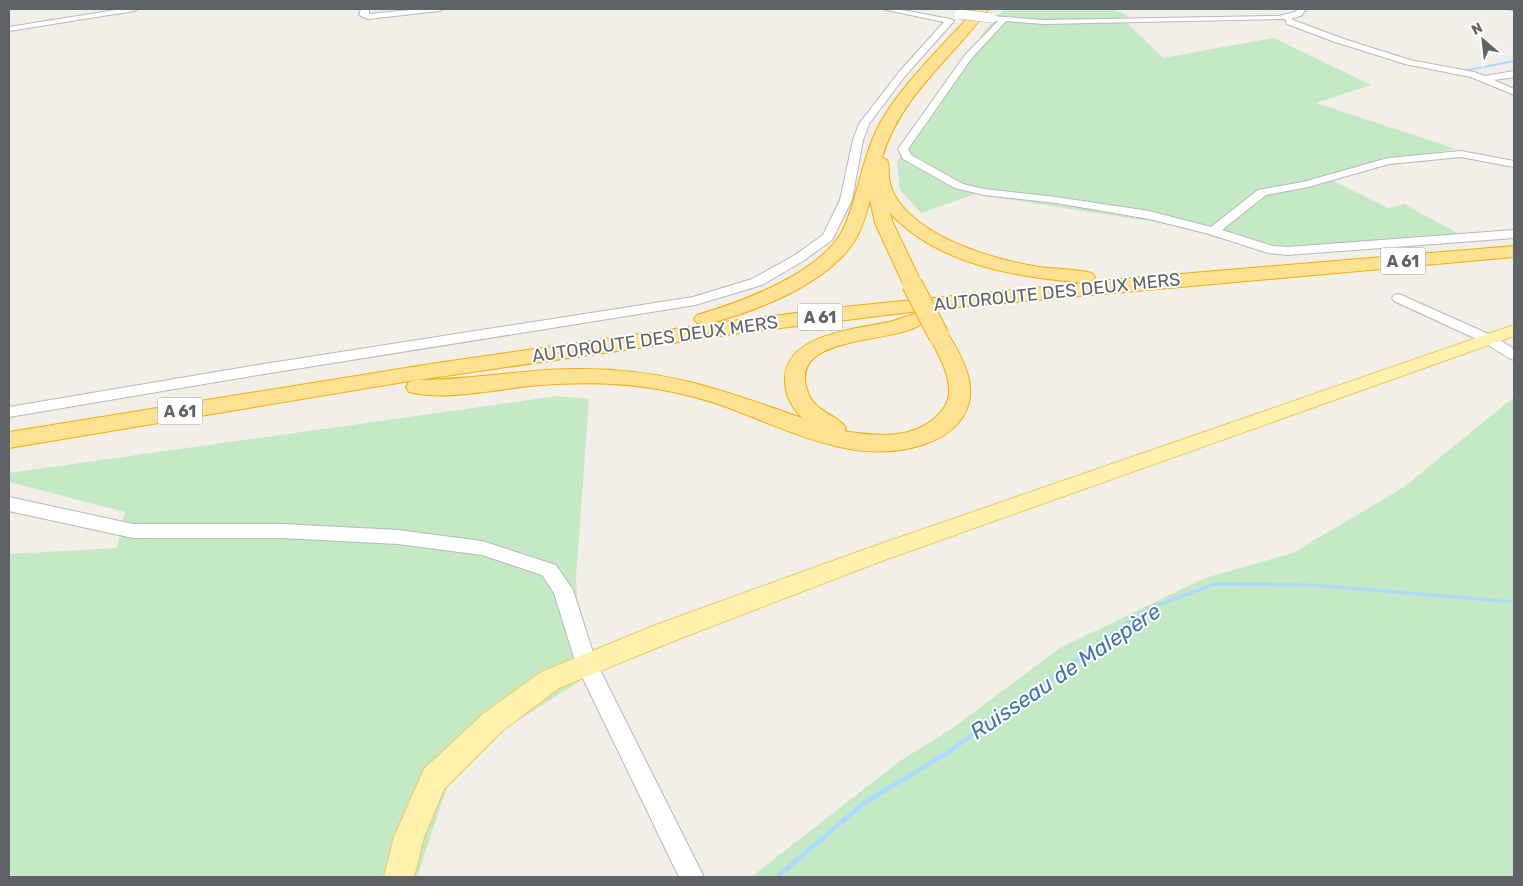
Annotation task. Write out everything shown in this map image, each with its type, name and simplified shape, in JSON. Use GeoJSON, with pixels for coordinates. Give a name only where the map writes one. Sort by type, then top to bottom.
{"type":"FeatureCollection","features":[{"type":"Feature","properties":{"kind":"highway"},"geometry":{"type":"LineString","coordinates":[[927,331],[892,328],[860,332],[832,340],[809,353],[800,361],[795,372],[794,383],[803,404],[819,421],[846,432],[880,436],[906,432],[925,424],[939,413],[947,396],[944,378],[927,331],[877,222],[872,189],[883,130],[896,109],[988,12]]}},
{"type":"Feature","properties":{"kind":"highway"},"geometry":{"type":"LineString","coordinates":[[877,166],[882,186],[893,206],[902,216],[935,240],[954,250],[989,262],[1041,273],[1109,278],[1239,269],[1292,270]]}},
{"type":"Feature","properties":{"kind":"highway"},"geometry":{"type":"LineString","coordinates":[[350,383],[385,372],[679,324],[727,314],[745,307],[796,282],[836,252],[854,226],[863,190],[877,166]]}},
{"type":"Feature","properties":{"kind":"highway","name":"AUTOROUTE DES DEUX MERS"},"geometry":{"type":"LineString","coordinates":[[9,440],[350,383],[636,340],[845,313],[1133,283],[1514,252]]}},
{"type":"Feature","properties":{"kind":"highway","name":"AUTOROUTE DES DEUX MERS"},"geometry":{"type":"LineString","coordinates":[[9,454],[417,388],[663,351],[927,331],[1142,298],[1514,267]]}},
{"type":"Feature","properties":{"kind":"highway"},"geometry":{"type":"LineString","coordinates":[[417,388],[448,389],[562,376],[596,376],[651,380],[705,392],[836,438],[857,442],[893,443],[915,439],[930,433],[945,424],[960,403],[957,375],[927,331]]}},
{"type":"Feature","properties":{"kind":"main road"},"geometry":{"type":"LineString","coordinates":[[399,877],[409,837],[434,779],[494,722],[550,680],[586,664],[899,546],[1514,330]]}},
{"type":"Feature","properties":{"kind":"street"},"geometry":{"type":"LineString","coordinates":[[9,29],[134,9]]}},
{"type":"Feature","properties":{"kind":"street"},"geometry":{"type":"LineString","coordinates":[[365,9],[363,14],[368,17],[439,9]]}},
{"type":"Feature","properties":{"kind":"street"},"geometry":{"type":"LineString","coordinates":[[9,412],[274,367],[695,301],[757,282],[799,258],[828,237],[846,200],[858,140],[864,124],[902,74],[950,21],[886,9]]}},
{"type":"Feature","properties":{"kind":"street"},"geometry":{"type":"LineString","coordinates":[[900,9],[959,14],[988,12],[1004,19],[1044,22],[1288,18],[1298,14],[1302,9]]}},
{"type":"Feature","properties":{"kind":"street"},"geometry":{"type":"LineString","coordinates":[[1288,18],[1290,22],[1329,37],[1408,62],[1466,73],[1514,92]]}},
{"type":"Feature","properties":{"kind":"street"},"geometry":{"type":"LineString","coordinates":[[1004,19],[968,57],[903,149],[907,157],[959,186],[984,192],[1056,200],[1149,215],[1213,231],[1272,250],[1288,252],[1514,234]]}},
{"type":"Feature","properties":{"kind":"street"},"geometry":{"type":"LineString","coordinates":[[1174,20],[1185,28]]}},
{"type":"Feature","properties":{"kind":"street"},"geometry":{"type":"LineString","coordinates":[[1484,79],[1514,74]]}},
{"type":"Feature","properties":{"kind":"street"},"geometry":{"type":"LineString","coordinates":[[1213,231],[1262,192],[1304,185],[1388,161],[1461,154],[1514,164]]}},
{"type":"Feature","properties":{"kind":"street"},"geometry":{"type":"LineString","coordinates":[[1399,298],[1488,339],[1514,355]]}},
{"type":"Feature","properties":{"kind":"street"},"geometry":{"type":"LineString","coordinates":[[9,504],[133,531],[282,531],[398,537],[482,548],[549,570],[563,590],[586,664],[692,877]]}},
{"type":"Feature","properties":{"kind":"green space"},"geometry":{"type":"Polygon","coordinates":[[[1004,9],[1114,9],[1133,19],[1125,21],[1163,58],[1274,38],[1371,85],[1316,103],[1456,149],[1369,163],[1323,176],[1388,208],[1404,204],[1465,237],[1262,251],[1174,225],[975,194],[921,213],[900,190],[897,161],[984,32],[1004,9]]]}},
{"type":"Feature","properties":{"kind":"green space"},"geometry":{"type":"Polygon","coordinates":[[[558,396],[589,399],[576,577],[580,681],[506,728],[447,787],[417,877],[9,877],[9,554],[117,548],[125,512],[9,482],[9,473],[558,396]]]}},
{"type":"Feature","properties":{"kind":"green space"},"geometry":{"type":"Polygon","coordinates":[[[1514,397],[1514,877],[751,877],[900,761],[950,730],[1060,648],[1205,578],[1293,553],[1404,487],[1514,397]]]}},
{"type":"Feature","properties":{"kind":"waterway"},"geometry":{"type":"LineString","coordinates":[[1507,9],[1514,11]]}},
{"type":"Feature","properties":{"kind":"waterway"},"geometry":{"type":"LineString","coordinates":[[1463,71],[1514,61]]}},
{"type":"Feature","properties":{"kind":"waterway","name":"Ruisseau de Malepère"},"geometry":{"type":"LineString","coordinates":[[1134,619],[1149,608],[1215,584],[1313,585],[1514,602]]}},
{"type":"Feature","properties":{"kind":"waterway","name":"Ruisseau de Malepère"},"geometry":{"type":"LineString","coordinates":[[777,877],[864,803],[950,751],[1135,618]]}}]}
